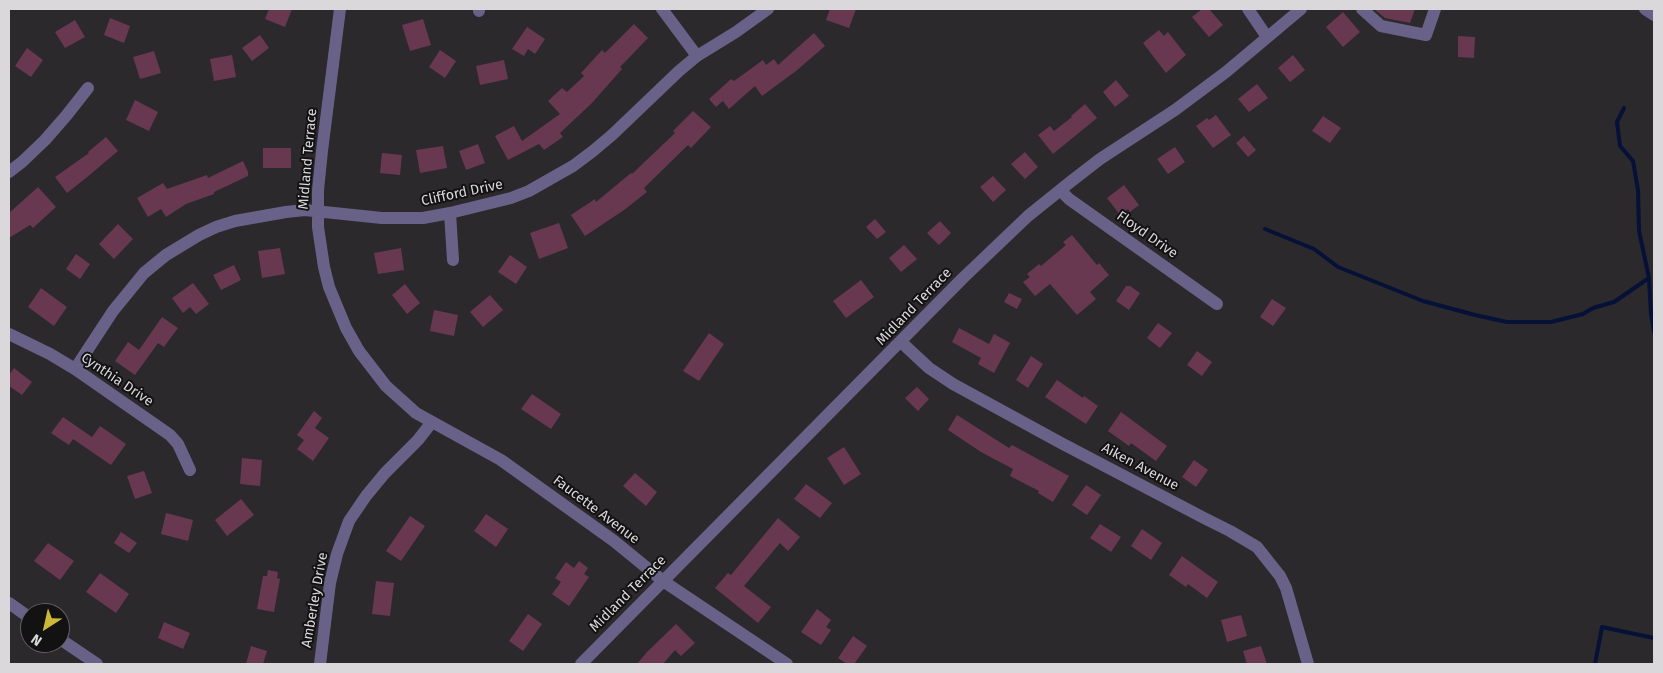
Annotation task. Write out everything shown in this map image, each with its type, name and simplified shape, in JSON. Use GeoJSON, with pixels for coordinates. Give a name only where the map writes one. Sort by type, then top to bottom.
{"type":"FeatureCollection","features":[{"type":"Feature","properties":{"kind":"street","name":"Midland Terrace"},"geometry":{"type":"LineString","coordinates":[[340,9],[318,190],[320,247],[324,267],[329,286],[346,328],[359,351],[386,386],[404,403],[432,422]]}},
{"type":"Feature","properties":{"kind":"street"},"geometry":{"type":"LineString","coordinates":[[662,9],[698,56]]}},
{"type":"Feature","properties":{"kind":"street","name":"Clifford Drive"},"geometry":{"type":"LineString","coordinates":[[75,370],[124,295],[144,273],[166,255],[199,235],[235,221],[286,212],[305,210],[403,219],[423,218],[520,195],[558,175],[593,151],[679,71],[768,9]]}},
{"type":"Feature","properties":{"kind":"street"},"geometry":{"type":"LineString","coordinates":[[1248,9],[1267,37]]}},
{"type":"Feature","properties":{"kind":"street","name":"Midland Terrace"},"geometry":{"type":"LineString","coordinates":[[581,664],[989,252],[1060,190],[1100,159],[1202,90],[1301,9]]}},
{"type":"Feature","properties":{"kind":"street"},"geometry":{"type":"LineString","coordinates":[[1362,9],[1381,26],[1426,35],[1435,9]]}},
{"type":"Feature","properties":{"kind":"street"},"geometry":{"type":"LineString","coordinates":[[1646,9],[1654,15]]}},
{"type":"Feature","properties":{"kind":"street"},"geometry":{"type":"LineString","coordinates":[[9,172],[45,140],[88,88]]}},
{"type":"Feature","properties":{"kind":"street","name":"Floyd Drive"},"geometry":{"type":"LineString","coordinates":[[1060,190],[1217,304]]}},
{"type":"Feature","properties":{"kind":"street"},"geometry":{"type":"LineString","coordinates":[[450,213],[453,260]]}},
{"type":"Feature","properties":{"kind":"street","name":"Cynthia Drive"},"geometry":{"type":"LineString","coordinates":[[9,334],[50,354],[170,435],[178,444],[190,470]]}},
{"type":"Feature","properties":{"kind":"street","name":"Aiken Avenue"},"geometry":{"type":"LineString","coordinates":[[901,342],[929,368],[959,388],[1257,547],[1280,576],[1286,588],[1308,664]]}},
{"type":"Feature","properties":{"kind":"street","name":"Faucette Avenue"},"geometry":{"type":"LineString","coordinates":[[432,422],[501,460],[614,541],[663,581],[787,664]]}},
{"type":"Feature","properties":{"kind":"street","name":"Amberley Drive"},"geometry":{"type":"LineString","coordinates":[[320,664],[330,583],[337,554],[349,521],[366,496],[418,440],[432,422]]}},
{"type":"Feature","properties":{"kind":"street"},"geometry":{"type":"LineString","coordinates":[[9,603],[20,611]]}},
{"type":"Feature","properties":{"kind":"street"},"geometry":{"type":"LineString","coordinates":[[70,646],[97,664]]}},
{"type":"Feature","properties":{"kind":"building"},"geometry":{"type":"Polygon","coordinates":[[[269,9],[292,9],[285,27],[265,19],[269,9]]]}},
{"type":"Feature","properties":{"kind":"building"},"geometry":{"type":"Polygon","coordinates":[[[830,9],[856,9],[849,28],[826,20],[830,9]]]}},
{"type":"Feature","properties":{"kind":"building"},"geometry":{"type":"Polygon","coordinates":[[[1202,9],[1209,9],[1223,25],[1209,37],[1192,17],[1202,9]]]}},
{"type":"Feature","properties":{"kind":"building"},"geometry":{"type":"Polygon","coordinates":[[[1374,9],[1415,9],[1410,23],[1385,18],[1374,9]]]}},
{"type":"Feature","properties":{"kind":"building"},"geometry":{"type":"Polygon","coordinates":[[[1343,12],[1360,32],[1343,47],[1326,27],[1343,12]]]}},
{"type":"Feature","properties":{"kind":"building"},"geometry":{"type":"Polygon","coordinates":[[[110,18],[130,26],[124,43],[104,35],[110,18]]]}},
{"type":"Feature","properties":{"kind":"building"},"geometry":{"type":"Polygon","coordinates":[[[423,19],[431,45],[410,51],[402,25],[423,19]]]}},
{"type":"Feature","properties":{"kind":"building"},"geometry":{"type":"Polygon","coordinates":[[[75,20],[85,37],[65,48],[55,32],[75,20]]]}},
{"type":"Feature","properties":{"kind":"building"},"geometry":{"type":"Polygon","coordinates":[[[634,24],[648,38],[620,67],[622,69],[592,103],[560,133],[563,137],[544,150],[539,144],[508,160],[495,136],[514,126],[522,141],[560,114],[548,101],[562,88],[567,92],[584,76],[581,73],[602,50],[605,53],[634,24]]]}},
{"type":"Feature","properties":{"kind":"building"},"geometry":{"type":"Polygon","coordinates":[[[527,27],[545,39],[535,54],[528,49],[524,56],[512,49],[527,27]]]}},
{"type":"Feature","properties":{"kind":"building"},"geometry":{"type":"Polygon","coordinates":[[[1159,30],[1164,36],[1168,32],[1186,55],[1166,73],[1143,43],[1159,30]]]}},
{"type":"Feature","properties":{"kind":"building"},"geometry":{"type":"Polygon","coordinates":[[[814,33],[825,46],[796,71],[762,96],[755,86],[729,109],[723,101],[716,107],[709,99],[731,79],[734,81],[763,60],[766,65],[774,59],[778,65],[814,33]]]}},
{"type":"Feature","properties":{"kind":"building"},"geometry":{"type":"Polygon","coordinates":[[[260,35],[269,48],[252,61],[242,48],[260,35]]]}},
{"type":"Feature","properties":{"kind":"building"},"geometry":{"type":"Polygon","coordinates":[[[1458,36],[1475,37],[1474,58],[1458,57],[1458,36]]]}},
{"type":"Feature","properties":{"kind":"building"},"geometry":{"type":"Polygon","coordinates":[[[27,48],[43,60],[31,77],[15,66],[27,48]]]}},
{"type":"Feature","properties":{"kind":"building"},"geometry":{"type":"Polygon","coordinates":[[[440,50],[456,61],[445,78],[429,67],[440,50]]]}},
{"type":"Feature","properties":{"kind":"building"},"geometry":{"type":"Polygon","coordinates":[[[154,51],[161,73],[140,79],[133,57],[154,51]]]}},
{"type":"Feature","properties":{"kind":"building"},"geometry":{"type":"Polygon","coordinates":[[[232,55],[236,77],[214,81],[210,59],[232,55]]]}},
{"type":"Feature","properties":{"kind":"building"},"geometry":{"type":"Polygon","coordinates":[[[1293,55],[1305,70],[1290,82],[1278,68],[1293,55]]]}},
{"type":"Feature","properties":{"kind":"building"},"geometry":{"type":"Polygon","coordinates":[[[504,60],[508,79],[480,85],[476,66],[504,60]]]}},
{"type":"Feature","properties":{"kind":"building"},"geometry":{"type":"Polygon","coordinates":[[[1116,80],[1129,96],[1115,107],[1103,92],[1116,80]]]}},
{"type":"Feature","properties":{"kind":"building"},"geometry":{"type":"Polygon","coordinates":[[[1257,84],[1268,98],[1249,112],[1238,99],[1257,84]]]}},
{"type":"Feature","properties":{"kind":"building"},"geometry":{"type":"Polygon","coordinates":[[[135,100],[158,112],[149,131],[126,120],[135,100]]]}},
{"type":"Feature","properties":{"kind":"building"},"geometry":{"type":"Polygon","coordinates":[[[1085,104],[1097,118],[1053,154],[1038,135],[1050,126],[1054,131],[1085,104]]]}},
{"type":"Feature","properties":{"kind":"building"},"geometry":{"type":"Polygon","coordinates":[[[693,111],[711,127],[691,148],[688,145],[644,188],[647,192],[585,236],[571,215],[595,199],[596,202],[632,174],[675,133],[673,131],[693,111]]]}},
{"type":"Feature","properties":{"kind":"building"},"geometry":{"type":"Polygon","coordinates":[[[1216,115],[1231,135],[1213,148],[1196,126],[1207,118],[1209,120],[1216,115]]]}},
{"type":"Feature","properties":{"kind":"building"},"geometry":{"type":"Polygon","coordinates":[[[1323,116],[1341,128],[1330,143],[1312,131],[1323,116]]]}},
{"type":"Feature","properties":{"kind":"building"},"geometry":{"type":"Polygon","coordinates":[[[1244,136],[1256,150],[1248,157],[1236,143],[1244,136]]]}},
{"type":"Feature","properties":{"kind":"building"},"geometry":{"type":"Polygon","coordinates":[[[106,137],[118,151],[67,193],[55,177],[89,153],[106,137]]]}},
{"type":"Feature","properties":{"kind":"building"},"geometry":{"type":"Polygon","coordinates":[[[478,144],[485,163],[466,170],[459,151],[478,144]]]}},
{"type":"Feature","properties":{"kind":"building"},"geometry":{"type":"Polygon","coordinates":[[[443,146],[447,168],[420,173],[416,150],[443,146]]]}},
{"type":"Feature","properties":{"kind":"building"},"geometry":{"type":"Polygon","coordinates":[[[1175,147],[1185,162],[1168,174],[1157,159],[1175,147]]]}},
{"type":"Feature","properties":{"kind":"building"},"geometry":{"type":"Polygon","coordinates":[[[263,148],[291,148],[291,168],[263,168],[263,148]]]}},
{"type":"Feature","properties":{"kind":"building"},"geometry":{"type":"Polygon","coordinates":[[[1025,152],[1038,167],[1025,179],[1011,164],[1025,152]]]}},
{"type":"Feature","properties":{"kind":"building"},"geometry":{"type":"Polygon","coordinates":[[[382,153],[402,155],[400,175],[380,173],[382,153]]]}},
{"type":"Feature","properties":{"kind":"building"},"geometry":{"type":"Polygon","coordinates":[[[243,161],[248,176],[214,192],[214,194],[186,204],[166,217],[161,209],[148,217],[137,198],[163,183],[167,189],[207,175],[208,178],[243,161]]]}},
{"type":"Feature","properties":{"kind":"building"},"geometry":{"type":"Polygon","coordinates":[[[993,176],[1006,190],[993,202],[980,187],[993,176]]]}},
{"type":"Feature","properties":{"kind":"building"},"geometry":{"type":"Polygon","coordinates":[[[1124,185],[1139,205],[1130,212],[1128,209],[1120,215],[1107,198],[1124,185]]]}},
{"type":"Feature","properties":{"kind":"building"},"geometry":{"type":"Polygon","coordinates":[[[38,187],[56,207],[33,228],[30,225],[9,238],[9,213],[38,187]]]}},
{"type":"Feature","properties":{"kind":"building"},"geometry":{"type":"Polygon","coordinates":[[[875,219],[886,232],[877,239],[866,227],[875,219]]]}},
{"type":"Feature","properties":{"kind":"building"},"geometry":{"type":"Polygon","coordinates":[[[940,221],[951,233],[939,245],[927,233],[940,221]]]}},
{"type":"Feature","properties":{"kind":"building"},"geometry":{"type":"Polygon","coordinates":[[[559,223],[568,248],[539,259],[530,233],[559,223]]]}},
{"type":"Feature","properties":{"kind":"building"},"geometry":{"type":"Polygon","coordinates":[[[118,224],[133,239],[114,259],[99,244],[118,224]]]}},
{"type":"Feature","properties":{"kind":"building"},"geometry":{"type":"Polygon","coordinates":[[[1072,235],[1097,265],[1099,263],[1109,275],[1090,292],[1096,299],[1077,315],[1050,284],[1035,296],[1023,282],[1030,277],[1027,274],[1039,264],[1041,266],[1066,245],[1063,242],[1072,235]]]}},
{"type":"Feature","properties":{"kind":"building"},"geometry":{"type":"Polygon","coordinates":[[[904,245],[917,259],[901,272],[889,258],[904,245]]]}},
{"type":"Feature","properties":{"kind":"building"},"geometry":{"type":"Polygon","coordinates":[[[280,248],[285,274],[262,278],[258,251],[280,248]]]}},
{"type":"Feature","properties":{"kind":"building"},"geometry":{"type":"Polygon","coordinates":[[[401,248],[404,270],[378,274],[374,253],[401,248]]]}},
{"type":"Feature","properties":{"kind":"building"},"geometry":{"type":"Polygon","coordinates":[[[76,254],[90,264],[80,279],[66,269],[76,254]]]}},
{"type":"Feature","properties":{"kind":"building"},"geometry":{"type":"Polygon","coordinates":[[[510,255],[527,267],[516,284],[498,272],[510,255]]]}},
{"type":"Feature","properties":{"kind":"building"},"geometry":{"type":"Polygon","coordinates":[[[234,265],[241,280],[221,290],[213,275],[234,265]]]}},
{"type":"Feature","properties":{"kind":"building"},"geometry":{"type":"Polygon","coordinates":[[[861,280],[874,297],[846,318],[833,301],[861,280]]]}},
{"type":"Feature","properties":{"kind":"building"},"geometry":{"type":"Polygon","coordinates":[[[193,283],[209,304],[196,314],[190,307],[183,313],[172,298],[193,283]]]}},
{"type":"Feature","properties":{"kind":"building"},"geometry":{"type":"Polygon","coordinates":[[[405,284],[420,303],[407,314],[392,295],[405,284]]]}},
{"type":"Feature","properties":{"kind":"building"},"geometry":{"type":"Polygon","coordinates":[[[1126,286],[1130,286],[1140,293],[1129,310],[1116,301],[1126,286]]]}},
{"type":"Feature","properties":{"kind":"building"},"geometry":{"type":"Polygon","coordinates":[[[41,288],[67,307],[54,326],[28,307],[41,288]]]}},
{"type":"Feature","properties":{"kind":"building"},"geometry":{"type":"Polygon","coordinates":[[[1009,293],[1022,299],[1017,309],[1004,302],[1009,293]]]}},
{"type":"Feature","properties":{"kind":"building"},"geometry":{"type":"Polygon","coordinates":[[[490,295],[503,310],[483,327],[470,312],[490,295]]]}},
{"type":"Feature","properties":{"kind":"building"},"geometry":{"type":"Polygon","coordinates":[[[1272,299],[1286,308],[1273,326],[1260,317],[1272,299]]]}},
{"type":"Feature","properties":{"kind":"building"},"geometry":{"type":"Polygon","coordinates":[[[434,310],[458,315],[454,336],[430,331],[434,310]]]}},
{"type":"Feature","properties":{"kind":"building"},"geometry":{"type":"Polygon","coordinates":[[[162,317],[178,328],[164,347],[158,343],[135,375],[115,361],[128,342],[139,350],[162,317]]]}},
{"type":"Feature","properties":{"kind":"building"},"geometry":{"type":"Polygon","coordinates":[[[1158,323],[1172,333],[1160,348],[1147,338],[1158,323]]]}},
{"type":"Feature","properties":{"kind":"building"},"geometry":{"type":"Polygon","coordinates":[[[959,328],[989,344],[994,334],[1010,343],[994,373],[978,364],[981,358],[952,342],[959,328]]]}},
{"type":"Feature","properties":{"kind":"building"},"geometry":{"type":"Polygon","coordinates":[[[709,333],[724,344],[699,381],[683,371],[709,333]]]}},
{"type":"Feature","properties":{"kind":"building"},"geometry":{"type":"Polygon","coordinates":[[[1197,351],[1212,362],[1202,376],[1187,365],[1197,351]]]}},
{"type":"Feature","properties":{"kind":"building"},"geometry":{"type":"Polygon","coordinates":[[[1031,356],[1043,364],[1028,388],[1016,380],[1031,356]]]}},
{"type":"Feature","properties":{"kind":"building"},"geometry":{"type":"Polygon","coordinates":[[[14,368],[32,382],[22,395],[9,386],[9,375],[14,368]]]}},
{"type":"Feature","properties":{"kind":"building"},"geometry":{"type":"Polygon","coordinates":[[[1057,380],[1098,406],[1086,424],[1045,397],[1057,380]]]}},
{"type":"Feature","properties":{"kind":"building"},"geometry":{"type":"Polygon","coordinates":[[[917,387],[929,399],[918,411],[905,398],[917,387]]]}},
{"type":"Feature","properties":{"kind":"building"},"geometry":{"type":"Polygon","coordinates":[[[532,394],[561,414],[551,429],[521,409],[532,394]]]}},
{"type":"Feature","properties":{"kind":"building"},"geometry":{"type":"Polygon","coordinates":[[[314,411],[322,418],[315,428],[329,438],[313,461],[297,449],[304,440],[297,435],[314,411]]]}},
{"type":"Feature","properties":{"kind":"building"},"geometry":{"type":"Polygon","coordinates":[[[1121,412],[1167,446],[1156,461],[1131,443],[1129,446],[1108,431],[1121,412]]]}},
{"type":"Feature","properties":{"kind":"building"},"geometry":{"type":"Polygon","coordinates":[[[957,415],[1009,448],[1012,445],[1069,476],[1053,502],[1038,493],[1039,491],[1010,476],[1013,469],[981,452],[948,430],[957,415]]]}},
{"type":"Feature","properties":{"kind":"building"},"geometry":{"type":"Polygon","coordinates":[[[63,417],[92,437],[100,426],[126,444],[111,465],[73,439],[69,445],[51,433],[63,417]]]}},
{"type":"Feature","properties":{"kind":"building"},"geometry":{"type":"Polygon","coordinates":[[[844,447],[861,474],[844,485],[827,458],[844,447]]]}},
{"type":"Feature","properties":{"kind":"building"},"geometry":{"type":"Polygon","coordinates":[[[242,458],[262,460],[260,486],[240,484],[242,458]]]}},
{"type":"Feature","properties":{"kind":"building"},"geometry":{"type":"Polygon","coordinates":[[[1194,460],[1208,470],[1196,487],[1182,477],[1194,460]]]}},
{"type":"Feature","properties":{"kind":"building"},"geometry":{"type":"Polygon","coordinates":[[[144,471],[152,493],[135,499],[127,476],[144,471]]]}},
{"type":"Feature","properties":{"kind":"building"},"geometry":{"type":"Polygon","coordinates":[[[635,473],[657,492],[646,506],[623,486],[635,473]]]}},
{"type":"Feature","properties":{"kind":"building"},"geometry":{"type":"Polygon","coordinates":[[[806,484],[832,503],[820,518],[794,499],[806,484]]]}},
{"type":"Feature","properties":{"kind":"building"},"geometry":{"type":"Polygon","coordinates":[[[1086,485],[1101,495],[1087,515],[1072,505],[1086,485]]]}},
{"type":"Feature","properties":{"kind":"building"},"geometry":{"type":"Polygon","coordinates":[[[241,499],[254,515],[227,536],[215,520],[241,499]]]}},
{"type":"Feature","properties":{"kind":"building"},"geometry":{"type":"Polygon","coordinates":[[[166,513],[193,520],[188,541],[161,534],[166,513]]]}},
{"type":"Feature","properties":{"kind":"building"},"geometry":{"type":"Polygon","coordinates":[[[486,514],[508,529],[496,547],[474,531],[486,514]]]}},
{"type":"Feature","properties":{"kind":"building"},"geometry":{"type":"Polygon","coordinates":[[[410,516],[425,526],[401,561],[386,551],[410,516]]]}},
{"type":"Feature","properties":{"kind":"building"},"geometry":{"type":"Polygon","coordinates":[[[778,518],[800,537],[788,551],[780,543],[744,586],[771,607],[758,623],[715,588],[728,573],[731,575],[778,518]]]}},
{"type":"Feature","properties":{"kind":"building"},"geometry":{"type":"Polygon","coordinates":[[[1100,524],[1121,537],[1111,552],[1090,538],[1100,524]]]}},
{"type":"Feature","properties":{"kind":"building"},"geometry":{"type":"Polygon","coordinates":[[[1142,529],[1162,543],[1151,560],[1131,546],[1142,529]]]}},
{"type":"Feature","properties":{"kind":"building"},"geometry":{"type":"Polygon","coordinates":[[[121,532],[137,543],[129,553],[114,543],[121,532]]]}},
{"type":"Feature","properties":{"kind":"building"},"geometry":{"type":"Polygon","coordinates":[[[48,543],[74,561],[60,580],[34,561],[48,543]]]}},
{"type":"Feature","properties":{"kind":"building"},"geometry":{"type":"Polygon","coordinates":[[[1182,556],[1218,582],[1207,598],[1188,584],[1186,587],[1169,575],[1182,556]]]}},
{"type":"Feature","properties":{"kind":"building"},"geometry":{"type":"Polygon","coordinates":[[[579,561],[588,568],[584,574],[589,577],[569,606],[552,594],[561,582],[555,578],[566,562],[574,568],[579,561]]]}},
{"type":"Feature","properties":{"kind":"building"},"geometry":{"type":"Polygon","coordinates":[[[268,570],[278,572],[277,578],[280,579],[274,612],[257,609],[263,576],[267,576],[268,570]]]}},
{"type":"Feature","properties":{"kind":"building"},"geometry":{"type":"Polygon","coordinates":[[[100,573],[129,594],[116,613],[86,592],[100,573]]]}},
{"type":"Feature","properties":{"kind":"building"},"geometry":{"type":"Polygon","coordinates":[[[376,581],[394,583],[390,616],[372,614],[376,581]]]}},
{"type":"Feature","properties":{"kind":"building"},"geometry":{"type":"Polygon","coordinates":[[[817,609],[831,620],[826,627],[831,630],[821,645],[801,632],[817,609]]]}},
{"type":"Feature","properties":{"kind":"building"},"geometry":{"type":"Polygon","coordinates":[[[528,614],[542,624],[523,651],[509,641],[528,614]]]}},
{"type":"Feature","properties":{"kind":"building"},"geometry":{"type":"Polygon","coordinates":[[[1241,615],[1247,636],[1227,642],[1221,620],[1241,615]]]}},
{"type":"Feature","properties":{"kind":"building"},"geometry":{"type":"Polygon","coordinates":[[[164,622],[190,633],[183,649],[158,638],[164,622]]]}},
{"type":"Feature","properties":{"kind":"building"},"geometry":{"type":"Polygon","coordinates":[[[676,624],[695,643],[681,656],[675,650],[663,664],[637,664],[647,652],[676,624]]]}},
{"type":"Feature","properties":{"kind":"building"},"geometry":{"type":"Polygon","coordinates":[[[853,636],[867,646],[854,664],[847,664],[838,658],[853,636]]]}},
{"type":"Feature","properties":{"kind":"building"},"geometry":{"type":"Polygon","coordinates":[[[251,646],[267,651],[263,664],[246,664],[251,646]]]}},
{"type":"Feature","properties":{"kind":"building"},"geometry":{"type":"Polygon","coordinates":[[[1261,646],[1267,664],[1247,664],[1243,651],[1261,646]]]}},
{"type":"Feature","properties":{"kind":"waterway"},"geometry":{"type":"LineString","coordinates":[[1624,108],[1617,122],[1620,146],[1633,161],[1638,190],[1639,231],[1649,278],[1654,332]]}},
{"type":"Feature","properties":{"kind":"waterway"},"geometry":{"type":"LineString","coordinates":[[1265,229],[1314,249],[1338,267],[1423,301],[1507,322],[1551,322],[1583,314],[1593,308],[1614,302],[1649,278]]}},
{"type":"Feature","properties":{"kind":"waterway"},"geometry":{"type":"LineString","coordinates":[[1595,664],[1602,627],[1654,638]]}}]}
